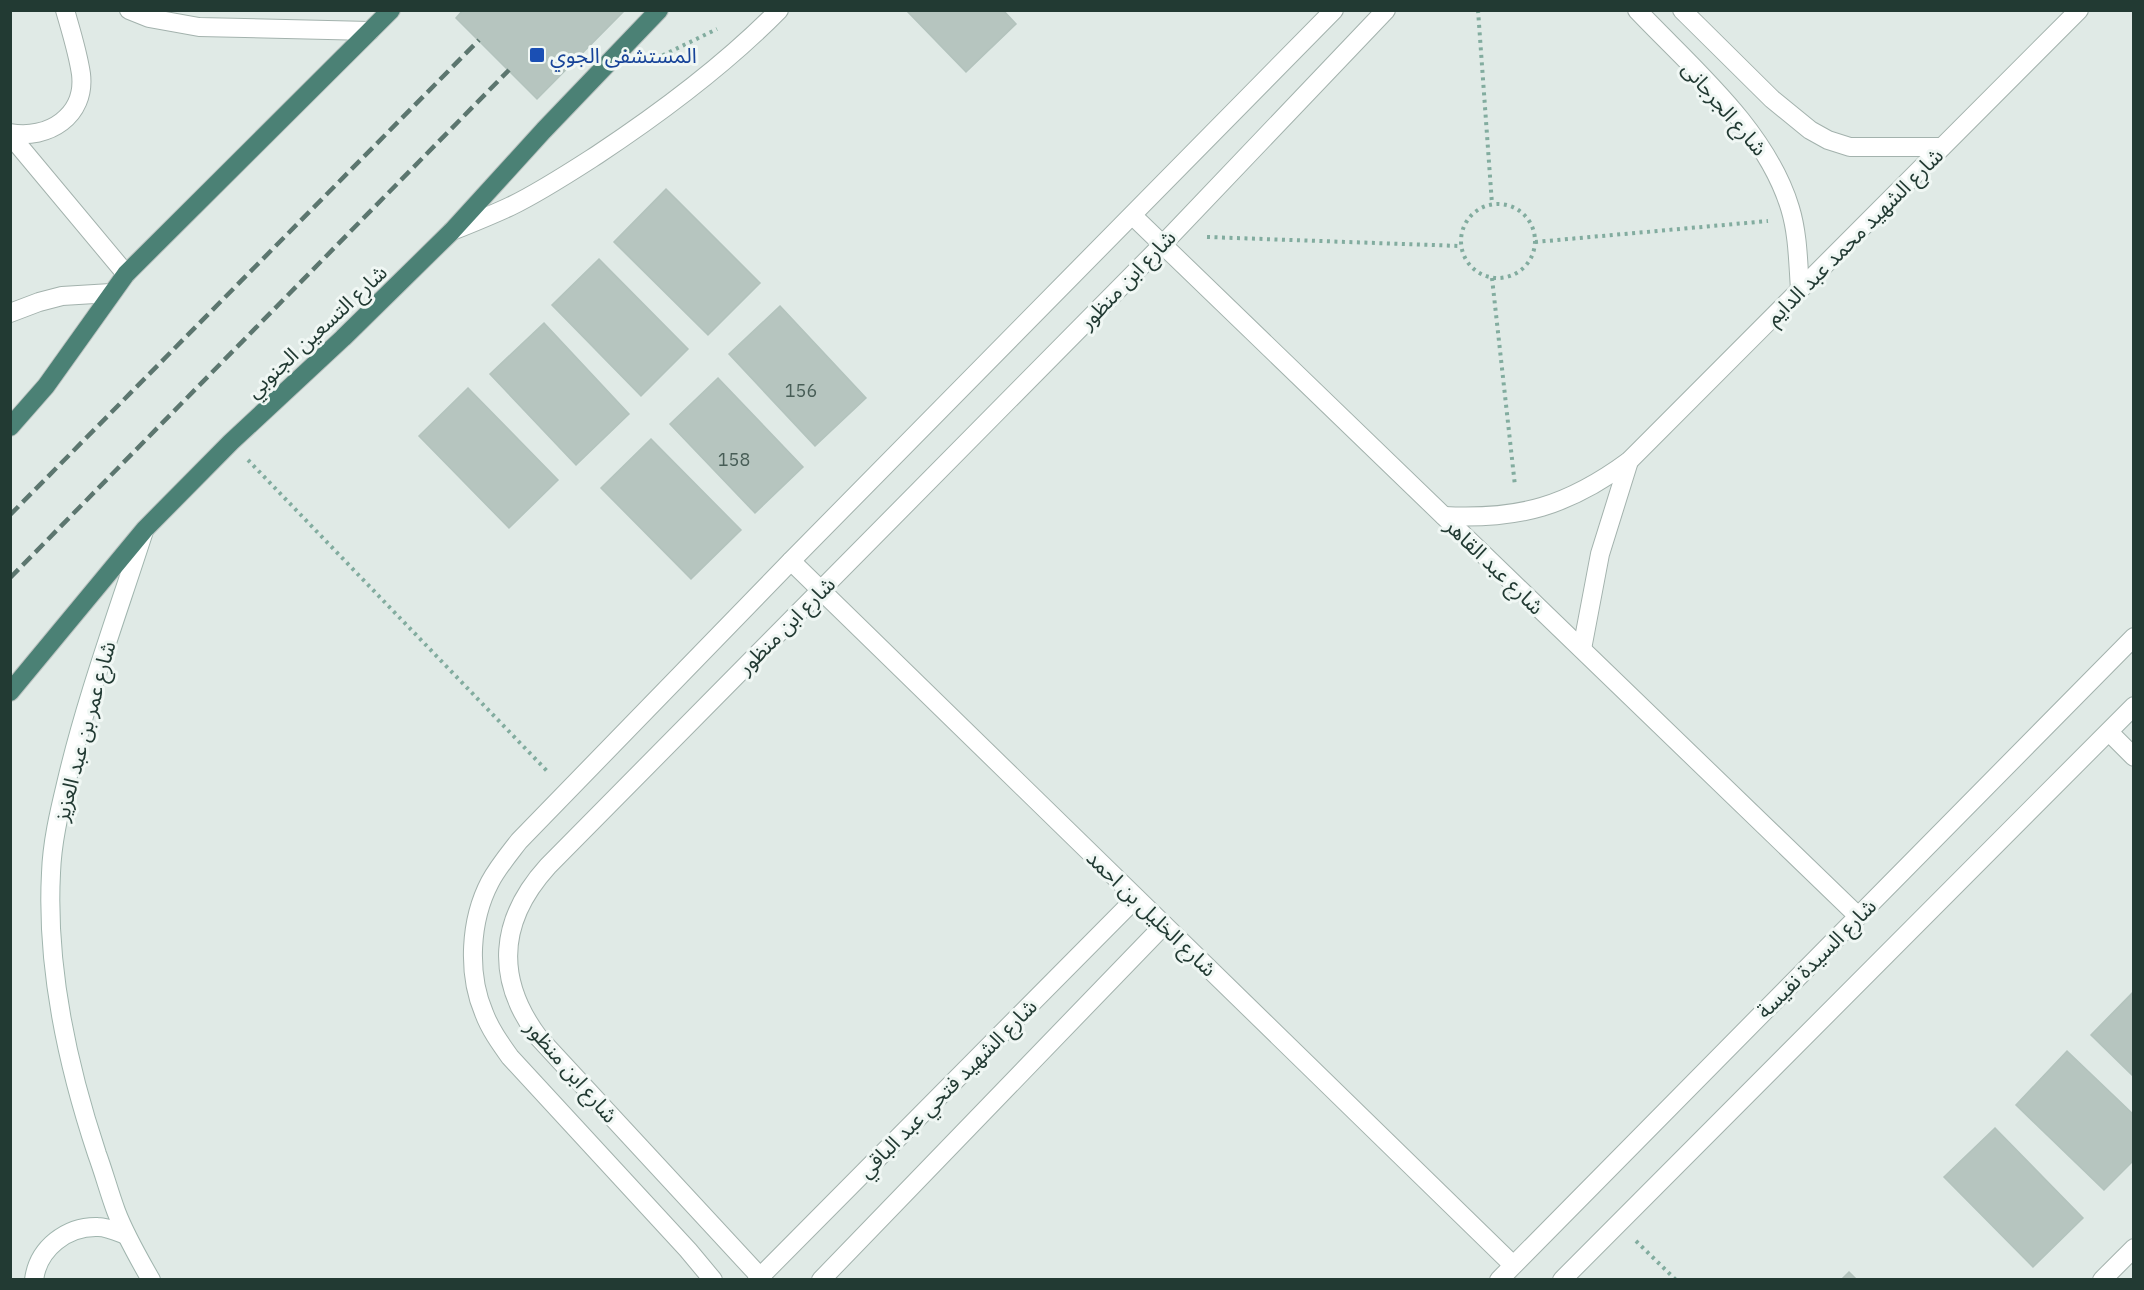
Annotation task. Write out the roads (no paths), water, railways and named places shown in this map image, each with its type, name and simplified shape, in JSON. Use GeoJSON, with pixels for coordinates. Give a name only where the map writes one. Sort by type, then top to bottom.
{"type":"FeatureCollection","features":[{"type":"Feature","properties":{"kind":"highway"},"geometry":{"type":"LineString","coordinates":[[10,427],[46,386],[126,274],[391,10]]}},
{"type":"Feature","properties":{"kind":"highway","name":"شارع التسعين الجنوبي"},"geometry":{"type":"LineString","coordinates":[[10,692],[145,530],[231,442],[374,308],[452,231],[544,130],[659,10]]}},
{"type":"Feature","properties":{"kind":"street"},"geometry":{"type":"LineString","coordinates":[[10,134],[38,134],[53,129],[75,107],[80,92],[81,76],[65,10]]}},
{"type":"Feature","properties":{"kind":"street"},"geometry":{"type":"LineString","coordinates":[[129,10],[149,18],[199,27],[370,31]]}},
{"type":"Feature","properties":{"kind":"street"},"geometry":{"type":"LineString","coordinates":[[452,231],[512,206],[638,128],[698,84],[779,10]]}},
{"type":"Feature","properties":{"kind":"street","name":"شارع ابن منظور"},"geometry":{"type":"LineString","coordinates":[[713,1280],[510,1057],[494,1035],[483,1011],[476,986],[474,960],[474,934],[486,892],[503,861],[519,841],[791,561],[1334,10]]}},
{"type":"Feature","properties":{"kind":"street","name":"شارع ابن منظور"},"geometry":{"type":"LineString","coordinates":[[760,1278],[538,1038],[524,1018],[514,997],[509,974],[508,950],[512,927],[520,904],[532,884],[1166,240],[1386,10]]}},
{"type":"Feature","properties":{"kind":"street","name":"شارع الجرجانى"},"geometry":{"type":"LineString","coordinates":[[1636,10],[1720,96],[1768,156],[1793,219],[1800,289]]}},
{"type":"Feature","properties":{"kind":"street","name":"شارع الجرجانى"},"geometry":{"type":"LineString","coordinates":[[1682,10],[1772,99],[1810,130],[1828,140],[1850,147],[1942,147]]}},
{"type":"Feature","properties":{"kind":"street","name":"شارع الشهيد محمد عبد الدايم"},"geometry":{"type":"LineString","coordinates":[[1444,516],[1493,517],[1548,506],[1604,479],[1629,461],[2079,10]]}},
{"type":"Feature","properties":{"kind":"street"},"geometry":{"type":"LineString","coordinates":[[10,134],[126,274]]}},
{"type":"Feature","properties":{"kind":"street","name":"شارع عبد القاهر"},"geometry":{"type":"LineString","coordinates":[[1133,216],[1166,240],[1444,516],[1858,916]]}},
{"type":"Feature","properties":{"kind":"street"},"geometry":{"type":"LineString","coordinates":[[10,313],[62,296],[111,293]]}},
{"type":"Feature","properties":{"kind":"street","name":"شارع الشهيد محمد عبد الدايم"},"geometry":{"type":"LineString","coordinates":[[1582,649],[1600,554],[1629,461]]}},
{"type":"Feature","properties":{"kind":"street","name":"شارع عمر بن عبد العزيز"},"geometry":{"type":"LineString","coordinates":[[145,530],[86,707],[71,761],[59,816],[51,872],[51,925],[56,987],[67,1049],[82,1110],[115,1210],[151,1280]]}},
{"type":"Feature","properties":{"kind":"street","name":"شارع الخليل بن احمد"},"geometry":{"type":"LineString","coordinates":[[791,561],[1514,1265]]}},
{"type":"Feature","properties":{"kind":"street","name":"شارع السيدة نفيسة"},"geometry":{"type":"LineString","coordinates":[[1499,1280],[2133,637]]}},
{"type":"Feature","properties":{"kind":"street"},"geometry":{"type":"LineString","coordinates":[[1562,1280],[2133,706]]}},
{"type":"Feature","properties":{"kind":"street"},"geometry":{"type":"LineString","coordinates":[[2109,732],[2133,757]]}},
{"type":"Feature","properties":{"kind":"street","name":"شارع الشهيد فتحي عبد الباقي"},"geometry":{"type":"LineString","coordinates":[[760,1278],[1136,898]]}},
{"type":"Feature","properties":{"kind":"street","name":"شارع الشهيد فتحي عبد الباقي"},"geometry":{"type":"LineString","coordinates":[[821,1280],[1164,925]]}},
{"type":"Feature","properties":{"kind":"street"},"geometry":{"type":"LineString","coordinates":[[34,1280],[35,1268],[50,1245],[73,1230],[100,1226],[126,1235]]}},
{"type":"Feature","properties":{"kind":"street"},"geometry":{"type":"LineString","coordinates":[[2102,1280],[2133,1248]]}},
{"type":"Feature","properties":{"kind":"railway"},"geometry":{"type":"LineString","coordinates":[[10,515],[479,40]]}},
{"type":"Feature","properties":{"kind":"railway"},"geometry":{"type":"LineString","coordinates":[[10,578],[509,70]]}},
{"type":"Feature","properties":{"kind":"place","name":"المستشفى الجوي"},"geometry":{"type":"Point","coordinates":[537,55]}}]}
